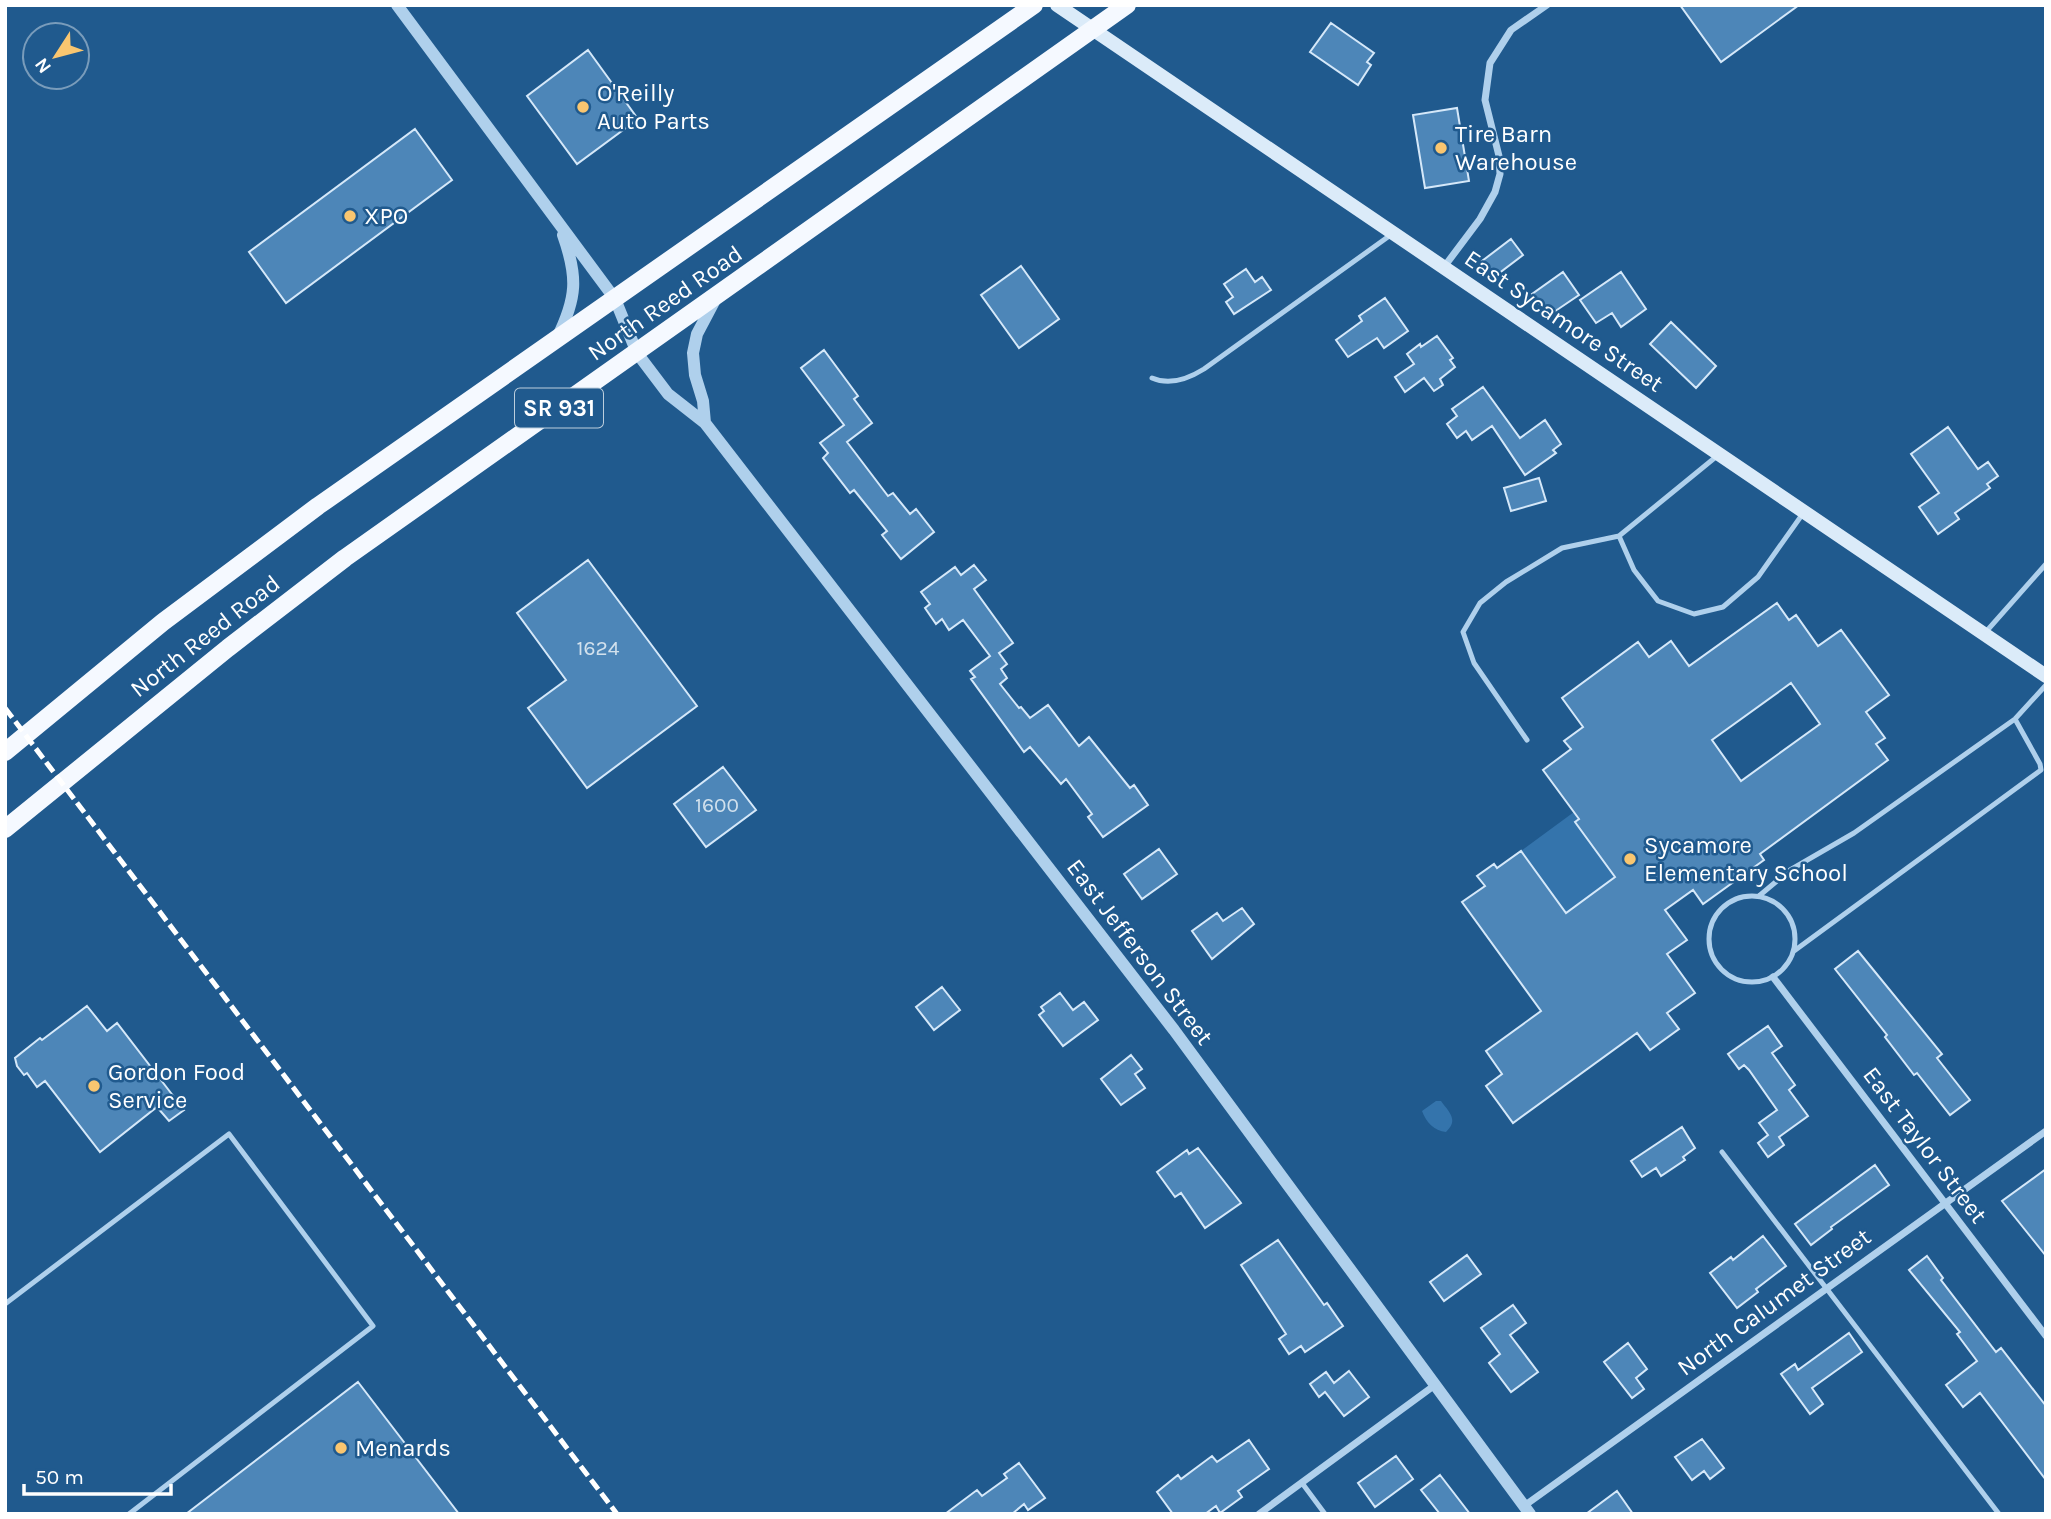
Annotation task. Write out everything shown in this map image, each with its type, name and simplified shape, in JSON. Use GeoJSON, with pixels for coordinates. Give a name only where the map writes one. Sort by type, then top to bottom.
{"type":"FeatureCollection","features":[{"type":"Feature","properties":{"kind":"main road","name":"North Reed Road"},"geometry":{"type":"LineString","coordinates":[[5,752],[163,622],[318,506],[1034,5]]}},
{"type":"Feature","properties":{"kind":"main road","name":"East Sycamore Street"},"geometry":{"type":"LineString","coordinates":[[1057,5],[2046,676]]}},
{"type":"Feature","properties":{"kind":"main road","name":"North Reed Road"},"geometry":{"type":"LineString","coordinates":[[5,829],[228,648],[345,558],[1127,5]]}},
{"type":"Feature","properties":{"kind":"street","name":"East Jefferson Street"},"geometry":{"type":"LineString","coordinates":[[397,5],[615,299],[638,353],[668,394],[705,423],[1174,1030],[1527,1510]]}},
{"type":"Feature","properties":{"kind":"street"},"geometry":{"type":"LineString","coordinates":[[1444,267],[1480,219],[1495,192],[1499,156],[1485,100],[1490,62],[1511,30],[1547,5]]}},
{"type":"Feature","properties":{"kind":"street","name":"East Jefferson Street"},"geometry":{"type":"LineString","coordinates":[[555,341],[573,300],[574,281],[570,253],[559,221]]}},
{"type":"Feature","properties":{"kind":"street","name":"East Jefferson Street"},"geometry":{"type":"LineString","coordinates":[[705,423],[692,353],[697,334],[716,298]]}},
{"type":"Feature","properties":{"kind":"street","name":"East Taylor Street"},"geometry":{"type":"LineString","coordinates":[[1773,977],[2046,1336]]}},
{"type":"Feature","properties":{"kind":"street","name":"North Calumet Street"},"geometry":{"type":"LineString","coordinates":[[1527,1510],[1826,1289],[2046,1131]]}},
{"type":"Feature","properties":{"kind":"street"},"geometry":{"type":"LineString","coordinates":[[1259,1514],[1435,1385]]}},
{"type":"Feature","properties":{"kind":"lane"},"geometry":{"type":"LineString","coordinates":[[1152,378],[1165,382],[1174,381],[1204,369],[1393,233]]}},
{"type":"Feature","properties":{"kind":"lane"},"geometry":{"type":"LineString","coordinates":[[1527,740],[1474,663],[1463,632],[1480,603],[1506,582],[1562,548],[1619,536],[1720,454]]}},
{"type":"Feature","properties":{"kind":"lane"},"geometry":{"type":"LineString","coordinates":[[1619,536],[1634,570],[1658,601],[1694,614],[1723,607],[1758,577],[1804,512]]}},
{"type":"Feature","properties":{"kind":"lane"},"geometry":{"type":"LineString","coordinates":[[1984,634],[2046,564]]}},
{"type":"Feature","properties":{"kind":"lane"},"geometry":{"type":"LineString","coordinates":[[1759,896],[1790,870],[1854,833],[2015,719],[2046,685]]}},
{"type":"Feature","properties":{"kind":"lane"},"geometry":{"type":"LineString","coordinates":[[1794,951],[1796,936],[1792,922],[1784,909],[1772,900],[1759,896],[1744,896],[1730,901],[1718,911],[1711,924],[1710,946],[1719,966],[1730,976],[1759,982],[1773,977],[1782,970],[1794,951],[2040,769],[2040,764],[2015,719]]}},
{"type":"Feature","properties":{"kind":"lane"},"geometry":{"type":"LineString","coordinates":[[5,1304],[229,1134],[373,1326],[129,1514]]}},
{"type":"Feature","properties":{"kind":"lane"},"geometry":{"type":"LineString","coordinates":[[1722,1152],[1999,1514]]}},
{"type":"Feature","properties":{"kind":"lane"},"geometry":{"type":"LineString","coordinates":[[1302,1483],[1325,1514]]}},
{"type":"Feature","properties":{"kind":"shaded area"},"geometry":{"type":"Polygon","coordinates":[[[1574,812],[1615,877],[1566,913],[1521,851],[1574,812]]]}},
{"type":"Feature","properties":{"kind":"shaded area"},"geometry":{"type":"Polygon","coordinates":[[[1436,1101],[1441,1101],[1450,1112],[1452,1124],[1446,1132],[1431,1125],[1422,1111],[1436,1101]]]}},
{"type":"Feature","properties":{"kind":"building"},"geometry":{"type":"Polygon","coordinates":[[[1680,5],[1799,5],[1721,62],[1680,5]]]}},
{"type":"Feature","properties":{"kind":"building"},"geometry":{"type":"Polygon","coordinates":[[[1331,23],[1374,53],[1367,62],[1371,65],[1358,85],[1310,52],[1331,23]]]}},
{"type":"Feature","properties":{"kind":"building","name":"O'Reilly Auto Parts"},"geometry":{"type":"Polygon","coordinates":[[[588,50],[638,119],[577,164],[527,96],[588,50]]]}},
{"type":"Feature","properties":{"kind":"building","name":"Tire Barn Warehouse"},"geometry":{"type":"Polygon","coordinates":[[[1457,108],[1469,181],[1425,188],[1413,115],[1457,108]]]}},
{"type":"Feature","properties":{"kind":"building","name":"XPO"},"geometry":{"type":"Polygon","coordinates":[[[415,129],[452,180],[286,303],[249,252],[415,129]]]}},
{"type":"Feature","properties":{"kind":"building"},"geometry":{"type":"Polygon","coordinates":[[[1511,239],[1523,255],[1494,277],[1482,261],[1511,239]]]}},
{"type":"Feature","properties":{"kind":"building"},"geometry":{"type":"Polygon","coordinates":[[[1021,266],[1059,319],[1019,348],[981,295],[1021,266]]]}},
{"type":"Feature","properties":{"kind":"building"},"geometry":{"type":"Polygon","coordinates":[[[1246,269],[1255,282],[1262,277],[1271,290],[1234,314],[1226,302],[1233,297],[1224,284],[1246,269]]]}},
{"type":"Feature","properties":{"kind":"building"},"geometry":{"type":"Polygon","coordinates":[[[1563,272],[1579,295],[1548,316],[1532,294],[1563,272]]]}},
{"type":"Feature","properties":{"kind":"building"},"geometry":{"type":"Polygon","coordinates":[[[1621,272],[1646,309],[1621,327],[1612,313],[1596,323],[1580,300],[1621,272]]]}},
{"type":"Feature","properties":{"kind":"building"},"geometry":{"type":"Polygon","coordinates":[[[1385,298],[1408,331],[1384,348],[1377,338],[1348,357],[1336,340],[1362,321],[1359,316],[1385,298]]]}},
{"type":"Feature","properties":{"kind":"building"},"geometry":{"type":"Polygon","coordinates":[[[1671,322],[1716,366],[1696,388],[1650,344],[1671,322]]]}},
{"type":"Feature","properties":{"kind":"building"},"geometry":{"type":"Polygon","coordinates":[[[1437,336],[1453,358],[1450,360],[1455,367],[1440,379],[1443,385],[1434,391],[1424,378],[1405,392],[1395,377],[1414,364],[1407,354],[1437,336]]]}},
{"type":"Feature","properties":{"kind":"building"},"geometry":{"type":"Polygon","coordinates":[[[824,350],[858,396],[854,399],[872,423],[847,442],[888,496],[893,493],[910,514],[916,509],[934,532],[901,559],[882,535],[887,531],[854,490],[850,493],[823,458],[828,453],[820,443],[844,425],[801,368],[824,350]]]}},
{"type":"Feature","properties":{"kind":"building"},"geometry":{"type":"Polygon","coordinates":[[[1483,387],[1520,438],[1545,420],[1561,444],[1553,450],[1556,453],[1525,475],[1492,426],[1472,440],[1466,431],[1457,438],[1447,424],[1457,416],[1452,409],[1483,387]]]}},
{"type":"Feature","properties":{"kind":"building"},"geometry":{"type":"Polygon","coordinates":[[[1948,427],[1978,469],[1988,462],[1998,476],[1987,484],[1990,488],[1955,513],[1959,519],[1938,534],[1919,507],[1939,493],[1911,454],[1948,427]]]}},
{"type":"Feature","properties":{"kind":"building"},"geometry":{"type":"Polygon","coordinates":[[[1539,478],[1546,501],[1511,511],[1504,488],[1539,478]]]}},
{"type":"Feature","properties":{"kind":"building"},"geometry":{"type":"Polygon","coordinates":[[[588,560],[697,706],[587,788],[528,708],[566,680],[517,613],[588,560]]]}},
{"type":"Feature","properties":{"kind":"building"},"geometry":{"type":"Polygon","coordinates":[[[974,565],[986,580],[974,589],[1013,643],[999,653],[1007,664],[1001,669],[1007,678],[1000,684],[1030,718],[1048,705],[1079,746],[1089,737],[1130,788],[1134,785],[1148,805],[1103,837],[1088,817],[1092,814],[1066,779],[1061,784],[1030,747],[1024,752],[971,679],[975,677],[970,671],[990,656],[963,620],[949,630],[942,619],[936,624],[925,608],[930,604],[921,592],[955,567],[961,575],[974,565]]]}},
{"type":"Feature","properties":{"kind":"building"},"geometry":{"type":"Polygon","coordinates":[[[1777,603],[1789,620],[1796,615],[1818,646],[1841,630],[1889,695],[1866,712],[1885,738],[1876,744],[1888,760],[1760,854],[1764,860],[1703,904],[1693,890],[1665,910],[1687,940],[1667,954],[1695,993],[1667,1013],[1679,1029],[1650,1050],[1637,1033],[1513,1123],[1486,1086],[1502,1074],[1486,1051],[1541,1011],[1462,902],[1485,886],[1477,876],[1494,864],[1497,868],[1521,851],[1566,913],[1615,877],[1575,822],[1579,819],[1543,770],[1571,749],[1564,741],[1583,727],[1562,698],[1638,642],[1649,657],[1671,641],[1689,666],[1777,603]],[[1791,683],[1712,740],[1741,781],[1820,724],[1791,683]]]}},
{"type":"Feature","properties":{"kind":"building"},"geometry":{"type":"Polygon","coordinates":[[[723,767],[756,810],[706,847],[674,804],[723,767]]]}},
{"type":"Feature","properties":{"kind":"building"},"geometry":{"type":"Polygon","coordinates":[[[1159,849],[1177,874],[1142,899],[1124,874],[1159,849]]]}},
{"type":"Feature","properties":{"kind":"building"},"geometry":{"type":"Polygon","coordinates":[[[1242,908],[1254,924],[1212,959],[1192,931],[1217,913],[1223,921],[1242,908]]]}},
{"type":"Feature","properties":{"kind":"building"},"geometry":{"type":"Polygon","coordinates":[[[1858,951],[1942,1054],[1937,1058],[1970,1100],[1950,1115],[1917,1073],[1914,1075],[1885,1037],[1887,1035],[1835,969],[1858,951]]]}},
{"type":"Feature","properties":{"kind":"building"},"geometry":{"type":"Polygon","coordinates":[[[942,987],[960,1010],[934,1030],[916,1007],[942,987]]]}},
{"type":"Feature","properties":{"kind":"building"},"geometry":{"type":"Polygon","coordinates":[[[1060,993],[1073,1010],[1084,1002],[1098,1020],[1063,1046],[1039,1015],[1044,1011],[1041,1007],[1060,993]]]}},
{"type":"Feature","properties":{"kind":"building"},"geometry":{"type":"Polygon","coordinates":[[[87,1006],[107,1031],[117,1023],[184,1110],[169,1121],[157,1107],[100,1152],[45,1081],[37,1087],[27,1073],[24,1075],[17,1066],[15,1058],[87,1006]]]}},
{"type":"Feature","properties":{"kind":"building"},"geometry":{"type":"Polygon","coordinates":[[[1768,1026],[1782,1046],[1772,1053],[1795,1085],[1789,1090],[1808,1116],[1779,1137],[1784,1145],[1768,1157],[1758,1143],[1768,1135],[1759,1123],[1777,1110],[1749,1070],[1744,1065],[1739,1069],[1728,1054],[1768,1026]]]}},
{"type":"Feature","properties":{"kind":"building"},"geometry":{"type":"Polygon","coordinates":[[[1131,1055],[1142,1069],[1135,1074],[1145,1088],[1121,1105],[1101,1079],[1131,1055]]]}},
{"type":"Feature","properties":{"kind":"building"},"geometry":{"type":"Polygon","coordinates":[[[1682,1127],[1695,1148],[1683,1157],[1685,1160],[1661,1176],[1656,1168],[1642,1177],[1631,1161],[1682,1127]]]}},
{"type":"Feature","properties":{"kind":"building"},"geometry":{"type":"Polygon","coordinates":[[[1198,1148],[1241,1203],[1205,1228],[1181,1193],[1175,1197],[1157,1172],[1187,1150],[1189,1154],[1198,1148]]]}},
{"type":"Feature","properties":{"kind":"building"},"geometry":{"type":"Polygon","coordinates":[[[1875,1165],[1889,1185],[1811,1245],[1795,1224],[1875,1165]]]}},
{"type":"Feature","properties":{"kind":"building"},"geometry":{"type":"Polygon","coordinates":[[[2046,1169],[2046,1256],[2002,1201],[2046,1169]]]}},
{"type":"Feature","properties":{"kind":"building"},"geometry":{"type":"Polygon","coordinates":[[[1763,1236],[1786,1266],[1737,1308],[1710,1273],[1731,1257],[1733,1260],[1763,1236]]]}},
{"type":"Feature","properties":{"kind":"building"},"geometry":{"type":"Polygon","coordinates":[[[1278,1240],[1324,1305],[1327,1303],[1343,1326],[1305,1352],[1301,1346],[1289,1354],[1279,1339],[1286,1334],[1241,1265],[1278,1240]]]}},
{"type":"Feature","properties":{"kind":"building"},"geometry":{"type":"Polygon","coordinates":[[[1467,1255],[1481,1274],[1444,1301],[1430,1282],[1467,1255]]]}},
{"type":"Feature","properties":{"kind":"building"},"geometry":{"type":"Polygon","coordinates":[[[1927,1256],[1943,1278],[1941,1280],[1996,1352],[2001,1348],[2046,1406],[2046,1480],[1980,1393],[1963,1407],[1946,1385],[1977,1361],[1957,1334],[1960,1332],[1909,1270],[1927,1256]]]}},
{"type":"Feature","properties":{"kind":"building"},"geometry":{"type":"Polygon","coordinates":[[[1513,1305],[1526,1323],[1510,1335],[1538,1372],[1511,1392],[1489,1363],[1500,1354],[1481,1328],[1513,1305]]]}},
{"type":"Feature","properties":{"kind":"building"},"geometry":{"type":"Polygon","coordinates":[[[1849,1333],[1862,1352],[1812,1388],[1823,1404],[1810,1414],[1781,1374],[1795,1364],[1798,1370],[1849,1333]]]}},
{"type":"Feature","properties":{"kind":"building"},"geometry":{"type":"Polygon","coordinates":[[[1628,1343],[1647,1369],[1636,1378],[1644,1389],[1632,1398],[1604,1362],[1628,1343]]]}},
{"type":"Feature","properties":{"kind":"building"},"geometry":{"type":"Polygon","coordinates":[[[1349,1371],[1369,1397],[1344,1416],[1325,1392],[1319,1397],[1310,1384],[1326,1372],[1334,1383],[1349,1371]]]}},
{"type":"Feature","properties":{"kind":"building","name":"Menards"},"geometry":{"type":"Polygon","coordinates":[[[358,1382],[459,1514],[186,1514],[358,1382]]]}},
{"type":"Feature","properties":{"kind":"building"},"geometry":{"type":"Polygon","coordinates":[[[1702,1439],[1724,1468],[1710,1479],[1704,1471],[1692,1480],[1675,1457],[1702,1439]]]}},
{"type":"Feature","properties":{"kind":"building"},"geometry":{"type":"Polygon","coordinates":[[[1249,1440],[1269,1469],[1238,1491],[1242,1497],[1220,1513],[1216,1506],[1205,1514],[1173,1514],[1157,1492],[1178,1475],[1181,1479],[1212,1456],[1217,1462],[1249,1440]]]}},
{"type":"Feature","properties":{"kind":"building"},"geometry":{"type":"Polygon","coordinates":[[[1396,1456],[1413,1479],[1375,1507],[1358,1483],[1396,1456]]]}},
{"type":"Feature","properties":{"kind":"building"},"geometry":{"type":"Polygon","coordinates":[[[1019,1463],[1045,1498],[1028,1510],[1024,1504],[1012,1514],[945,1514],[977,1490],[982,1496],[1007,1478],[1004,1474],[1019,1463]]]}},
{"type":"Feature","properties":{"kind":"building"},"geometry":{"type":"Polygon","coordinates":[[[1440,1475],[1470,1514],[1440,1514],[1421,1490],[1440,1475]]]}},
{"type":"Feature","properties":{"kind":"building"},"geometry":{"type":"Polygon","coordinates":[[[1617,1491],[1633,1514],[1586,1514],[1617,1491]]]}},
{"type":"Feature","properties":{"kind":"railway"},"geometry":{"type":"LineString","coordinates":[[5,708],[617,1514]]}},
{"type":"Feature","properties":{"kind":"place","name":"O'Reilly Auto Parts"},"geometry":{"type":"Point","coordinates":[583,107]}},
{"type":"Feature","properties":{"kind":"place","name":"Tire Barn Warehouse"},"geometry":{"type":"Point","coordinates":[1441,148]}},
{"type":"Feature","properties":{"kind":"place","name":"XPO"},"geometry":{"type":"Point","coordinates":[350,216]}},
{"type":"Feature","properties":{"kind":"place","name":"Sycamore Elementary School"},"geometry":{"type":"Point","coordinates":[1630,859]}},
{"type":"Feature","properties":{"kind":"place","name":"Gordon Food Service"},"geometry":{"type":"Point","coordinates":[94,1086]}},
{"type":"Feature","properties":{"kind":"place","name":"Menards"},"geometry":{"type":"Point","coordinates":[341,1448]}}]}
